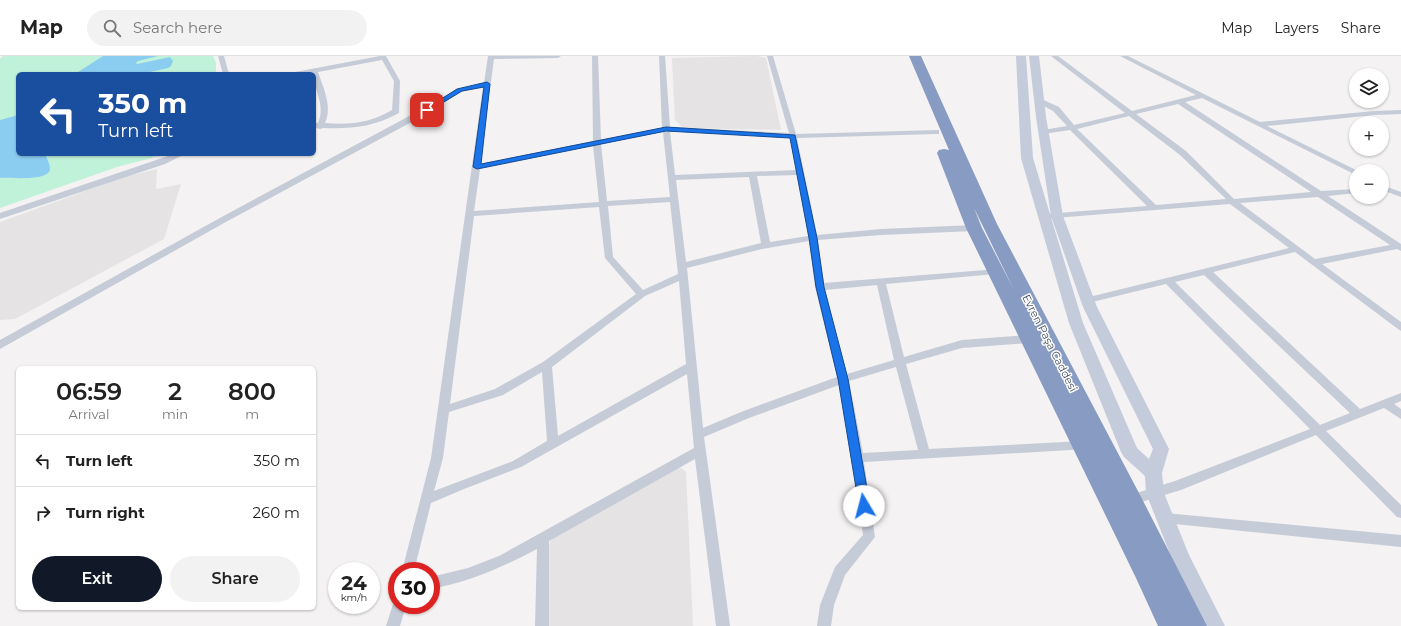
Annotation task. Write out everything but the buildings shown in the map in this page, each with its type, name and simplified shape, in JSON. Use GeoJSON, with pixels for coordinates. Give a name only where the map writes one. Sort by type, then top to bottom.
{"type":"FeatureCollection","features":[{"type":"Feature","properties":{"kind":"highway","name":"Evren Paşa Caddesi"},"geometry":{"type":"LineString","coordinates":[[903,56],[920,92],[974,228],[1145,570],[1171,626]]}},
{"type":"Feature","properties":{"kind":"highway","name":"Evren Paşa Caddesi"},"geometry":{"type":"LineString","coordinates":[[915,56],[988,224],[1131,500],[1194,626]]}},
{"type":"Feature","properties":{"kind":"street"},"geometry":{"type":"LineString","coordinates":[[221,56],[225,72]]}},
{"type":"Feature","properties":{"kind":"street"},"geometry":{"type":"LineString","coordinates":[[410,562],[437,458],[471,214],[491,56],[558,56]]}},
{"type":"Feature","properties":{"kind":"street"},"geometry":{"type":"LineString","coordinates":[[595,56],[597,144],[609,258],[642,294]]}},
{"type":"Feature","properties":{"kind":"street"},"geometry":{"type":"LineString","coordinates":[[662,56],[666,129],[692,366],[698,435],[723,626]]}},
{"type":"Feature","properties":{"kind":"street"},"geometry":{"type":"LineString","coordinates":[[770,56],[793,136],[813,238],[820,287],[843,379],[858,458],[869,537],[840,571],[827,605],[824,626]]}},
{"type":"Feature","properties":{"kind":"street"},"geometry":{"type":"LineString","coordinates":[[1021,56],[1027,158],[1051,217],[1088,300],[1161,449],[1153,473],[1155,493],[1181,559],[1215,626]]}},
{"type":"Feature","properties":{"kind":"street"},"geometry":{"type":"LineString","coordinates":[[1034,56],[1051,217],[1076,323],[1130,452],[1153,473]]}},
{"type":"Feature","properties":{"kind":"street"},"geometry":{"type":"LineString","coordinates":[[1054,56],[1132,113],[1183,153],[1233,202],[1401,327]]}},
{"type":"Feature","properties":{"kind":"street"},"geometry":{"type":"LineString","coordinates":[[1123,56],[1349,170]]}},
{"type":"Feature","properties":{"kind":"street"},"geometry":{"type":"LineString","coordinates":[[303,72],[383,57],[397,81],[396,111],[381,120],[347,127],[317,126]]}},
{"type":"Feature","properties":{"kind":"street"},"geometry":{"type":"LineString","coordinates":[[316,77],[325,107],[324,120],[317,126]]}},
{"type":"Feature","properties":{"kind":"street"},"geometry":{"type":"LineString","coordinates":[[0,345],[221,221],[416,116],[460,90],[487,84]]}},
{"type":"Feature","properties":{"kind":"street"},"geometry":{"type":"LineString","coordinates":[[1043,132],[1072,128],[1202,96]]}},
{"type":"Feature","properties":{"kind":"street"},"geometry":{"type":"LineString","coordinates":[[1039,100],[1056,109],[1072,128],[1154,208]]}},
{"type":"Feature","properties":{"kind":"street"},"geometry":{"type":"LineString","coordinates":[[1180,102],[1400,247]]}},
{"type":"Feature","properties":{"kind":"street"},"geometry":{"type":"LineString","coordinates":[[1259,124],[1374,113],[1401,112]]}},
{"type":"Feature","properties":{"kind":"street"},"geometry":{"type":"LineString","coordinates":[[477,167],[666,129],[793,136],[936,132]]}},
{"type":"Feature","properties":{"kind":"street"},"geometry":{"type":"LineString","coordinates":[[0,216],[176,156]]}},
{"type":"Feature","properties":{"kind":"street"},"geometry":{"type":"LineString","coordinates":[[672,178],[800,172]]}},
{"type":"Feature","properties":{"kind":"street"},"geometry":{"type":"LineString","coordinates":[[753,175],[766,246]]}},
{"type":"Feature","properties":{"kind":"street"},"geometry":{"type":"LineString","coordinates":[[1389,190],[1401,195]]}},
{"type":"Feature","properties":{"kind":"street"},"geometry":{"type":"LineString","coordinates":[[1051,217],[1349,192]]}},
{"type":"Feature","properties":{"kind":"street"},"geometry":{"type":"LineString","coordinates":[[471,214],[674,199]]}},
{"type":"Feature","properties":{"kind":"street"},"geometry":{"type":"LineString","coordinates":[[443,410],[499,392],[547,364],[642,294],[682,271],[766,246],[813,238],[974,228]]}},
{"type":"Feature","properties":{"kind":"street"},"geometry":{"type":"LineString","coordinates":[[1314,262],[1400,247]]}},
{"type":"Feature","properties":{"kind":"street"},"geometry":{"type":"LineString","coordinates":[[1088,300],[1296,249]]}},
{"type":"Feature","properties":{"kind":"street"},"geometry":{"type":"LineString","coordinates":[[820,287],[995,271]]}},
{"type":"Feature","properties":{"kind":"street"},"geometry":{"type":"LineString","coordinates":[[1206,271],[1358,414]]}},
{"type":"Feature","properties":{"kind":"street"},"geometry":{"type":"LineString","coordinates":[[1168,280],[1319,429],[1401,513]]}},
{"type":"Feature","properties":{"kind":"street"},"geometry":{"type":"LineString","coordinates":[[881,282],[900,362],[925,455]]}},
{"type":"Feature","properties":{"kind":"street"},"geometry":{"type":"LineString","coordinates":[[698,435],[745,415],[843,379],[962,344],[1029,339]]}},
{"type":"Feature","properties":{"kind":"street"},"geometry":{"type":"LineString","coordinates":[[547,364],[553,442]]}},
{"type":"Feature","properties":{"kind":"street"},"geometry":{"type":"LineString","coordinates":[[426,500],[460,485],[517,464],[553,442],[692,366]]}},
{"type":"Feature","properties":{"kind":"street"},"geometry":{"type":"LineString","coordinates":[[1131,500],[1177,486],[1401,397]]}},
{"type":"Feature","properties":{"kind":"street"},"geometry":{"type":"LineString","coordinates":[[1385,403],[1401,416]]}},
{"type":"Feature","properties":{"kind":"street"},"geometry":{"type":"LineString","coordinates":[[858,458],[1083,446]]}},
{"type":"Feature","properties":{"kind":"street"},"geometry":{"type":"LineString","coordinates":[[440,582],[479,571],[543,538],[701,450]]}},
{"type":"Feature","properties":{"kind":"street"},"geometry":{"type":"LineString","coordinates":[[1165,518],[1401,541]]}},
{"type":"Feature","properties":{"kind":"street"},"geometry":{"type":"LineString","coordinates":[[542,626],[543,538]]}},
{"type":"Feature","properties":{"kind":"street"},"geometry":{"type":"LineString","coordinates":[[394,626],[397,614]]}},
{"type":"Feature","properties":{"kind":"shaded area"},"geometry":{"type":"Polygon","coordinates":[[[757,56],[766,58],[781,130],[683,128],[675,120],[672,58],[757,56]]]}},
{"type":"Feature","properties":{"kind":"shaded area"},"geometry":{"type":"Polygon","coordinates":[[[157,169],[156,189],[181,184],[164,239],[15,319],[0,320],[0,222],[124,177],[157,169]]]}},
{"type":"Feature","properties":{"kind":"shaded area"},"geometry":{"type":"Polygon","coordinates":[[[668,466],[681,468],[686,472],[693,626],[549,626],[548,550],[551,538],[668,466]]]}},
{"type":"Feature","properties":{"kind":"green space"},"geometry":{"type":"Polygon","coordinates":[[[3,56],[213,56],[216,63],[216,72],[16,72],[16,156],[156,156],[117,167],[0,208],[0,59],[3,56]]]}},
{"type":"Feature","properties":{"kind":"water"},"geometry":{"type":"Polygon","coordinates":[[[103,56],[158,56],[138,61],[136,63],[137,64],[170,57],[173,61],[171,66],[168,68],[150,72],[78,72],[103,56]]]}},
{"type":"Feature","properties":{"kind":"water"},"geometry":{"type":"Polygon","coordinates":[[[16,116],[16,156],[46,156],[50,169],[48,173],[43,176],[28,178],[0,178],[0,120],[16,116]]]}},
{"type":"Feature","properties":{"kind":"route"},"geometry":{"type":"LineString","coordinates":[[427,110],[460,90],[487,84],[477,167],[666,129],[793,136],[813,238],[820,287],[843,379],[858,458],[864,506]]}}]}
